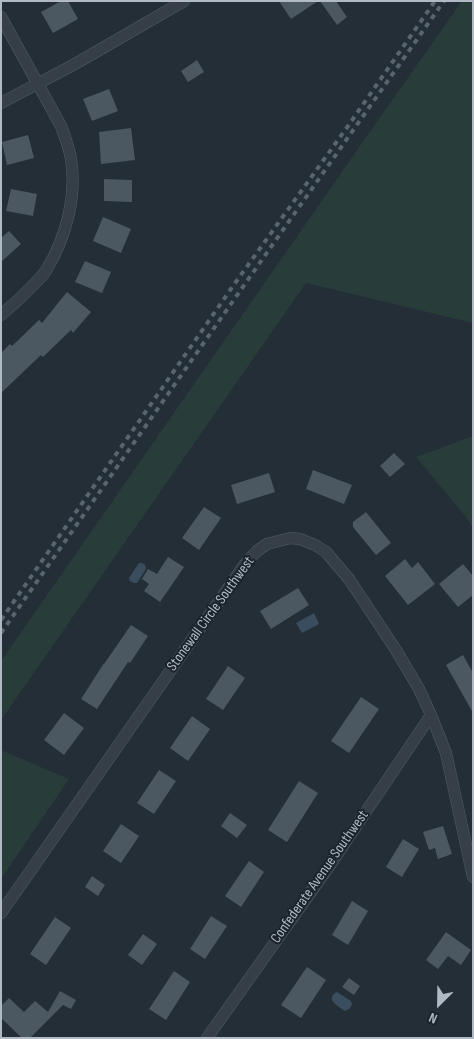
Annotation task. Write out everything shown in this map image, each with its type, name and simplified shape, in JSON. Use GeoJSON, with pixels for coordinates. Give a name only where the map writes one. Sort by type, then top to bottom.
{"type":"FeatureCollection","features":[{"type":"Feature","properties":{"kind":"street"},"geometry":{"type":"LineString","coordinates":[[1,103],[75,64],[184,1]]}},
{"type":"Feature","properties":{"kind":"street"},"geometry":{"type":"LineString","coordinates":[[1,17],[61,126],[72,161],[71,199],[68,220],[61,241],[46,270],[24,296],[1,315]]}},
{"type":"Feature","properties":{"kind":"street","name":"Stonewall Circle Southwest"},"geometry":{"type":"LineString","coordinates":[[1,913],[245,564],[257,551],[267,544],[290,538],[300,539],[326,552],[350,579],[396,650],[419,690],[446,753],[473,877]]}},
{"type":"Feature","properties":{"kind":"street","name":"Confederate Avenue Southwest"},"geometry":{"type":"LineString","coordinates":[[208,1038],[330,865],[431,715]]}},
{"type":"Feature","properties":{"kind":"green space"},"geometry":{"type":"Polygon","coordinates":[[[462,1],[473,1],[473,323],[306,283],[1,720],[1,661],[462,1]]]}},
{"type":"Feature","properties":{"kind":"green space"},"geometry":{"type":"Polygon","coordinates":[[[473,436],[473,528],[416,457],[473,436]]]}},
{"type":"Feature","properties":{"kind":"green space"},"geometry":{"type":"Polygon","coordinates":[[[1,750],[69,779],[1,879],[1,750]]]}},
{"type":"Feature","properties":{"kind":"water"},"geometry":{"type":"Polygon","coordinates":[[[139,563],[145,565],[146,569],[137,583],[134,583],[129,578],[139,563]]]}},
{"type":"Feature","properties":{"kind":"water"},"geometry":{"type":"Polygon","coordinates":[[[314,613],[319,624],[302,633],[296,623],[314,613]]]}},
{"type":"Feature","properties":{"kind":"water"},"geometry":{"type":"Polygon","coordinates":[[[337,992],[351,1001],[352,1005],[349,1009],[345,1011],[333,1002],[332,997],[337,992]]]}},
{"type":"Feature","properties":{"kind":"building"},"geometry":{"type":"Polygon","coordinates":[[[61,1],[68,1],[78,19],[53,33],[41,12],[61,1]]]}},
{"type":"Feature","properties":{"kind":"building"},"geometry":{"type":"Polygon","coordinates":[[[279,1],[318,1],[291,19],[279,1]]]}},
{"type":"Feature","properties":{"kind":"building"},"geometry":{"type":"Polygon","coordinates":[[[320,1],[336,1],[347,17],[337,25],[320,1]]]}},
{"type":"Feature","properties":{"kind":"building"},"geometry":{"type":"Polygon","coordinates":[[[197,60],[204,72],[188,82],[181,71],[197,60]]]}},
{"type":"Feature","properties":{"kind":"building"},"geometry":{"type":"Polygon","coordinates":[[[109,89],[118,111],[92,121],[83,99],[109,89]]]}},
{"type":"Feature","properties":{"kind":"building"},"geometry":{"type":"Polygon","coordinates":[[[131,128],[135,160],[101,164],[99,132],[131,128]]]}},
{"type":"Feature","properties":{"kind":"building"},"geometry":{"type":"Polygon","coordinates":[[[28,135],[34,158],[7,165],[2,142],[28,135]]]}},
{"type":"Feature","properties":{"kind":"building"},"geometry":{"type":"Polygon","coordinates":[[[104,179],[132,180],[132,202],[104,201],[104,179]]]}},
{"type":"Feature","properties":{"kind":"building"},"geometry":{"type":"Polygon","coordinates":[[[11,189],[37,194],[33,216],[6,211],[11,189]]]}},
{"type":"Feature","properties":{"kind":"building"},"geometry":{"type":"Polygon","coordinates":[[[103,217],[131,229],[121,253],[93,241],[103,217]]]}},
{"type":"Feature","properties":{"kind":"building"},"geometry":{"type":"Polygon","coordinates":[[[9,231],[21,244],[1,262],[1,238],[9,231]]]}},
{"type":"Feature","properties":{"kind":"building"},"geometry":{"type":"Polygon","coordinates":[[[85,261],[111,272],[102,293],[75,282],[85,261]]]}},
{"type":"Feature","properties":{"kind":"building"},"geometry":{"type":"Polygon","coordinates":[[[67,292],[91,312],[73,333],[71,330],[1,393],[1,353],[10,344],[12,346],[39,320],[42,323],[67,292]]]}},
{"type":"Feature","properties":{"kind":"building"},"geometry":{"type":"Polygon","coordinates":[[[394,453],[405,464],[390,477],[380,466],[394,453]]]}},
{"type":"Feature","properties":{"kind":"building"},"geometry":{"type":"Polygon","coordinates":[[[313,470],[352,485],[344,504],[306,489],[313,470]]]}},
{"type":"Feature","properties":{"kind":"building"},"geometry":{"type":"Polygon","coordinates":[[[269,473],[275,492],[237,504],[231,485],[269,473]]]}},
{"type":"Feature","properties":{"kind":"building"},"geometry":{"type":"Polygon","coordinates":[[[204,507],[221,518],[199,550],[182,538],[204,507]]]}},
{"type":"Feature","properties":{"kind":"building"},"geometry":{"type":"Polygon","coordinates":[[[366,512],[391,543],[376,555],[353,527],[353,522],[366,512]]]}},
{"type":"Feature","properties":{"kind":"building"},"geometry":{"type":"Polygon","coordinates":[[[168,557],[184,567],[160,602],[144,591],[149,584],[142,579],[148,569],[157,574],[168,557]]]}},
{"type":"Feature","properties":{"kind":"building"},"geometry":{"type":"Polygon","coordinates":[[[405,559],[412,568],[418,562],[435,584],[408,605],[385,576],[405,559]]]}},
{"type":"Feature","properties":{"kind":"building"},"geometry":{"type":"Polygon","coordinates":[[[463,564],[473,576],[473,595],[458,607],[439,584],[463,564]]]}},
{"type":"Feature","properties":{"kind":"building"},"geometry":{"type":"Polygon","coordinates":[[[298,588],[309,605],[271,629],[260,611],[298,588]]]}},
{"type":"Feature","properties":{"kind":"building"},"geometry":{"type":"Polygon","coordinates":[[[131,625],[148,636],[130,663],[128,662],[97,709],[81,699],[131,625]]]}},
{"type":"Feature","properties":{"kind":"building"},"geometry":{"type":"Polygon","coordinates":[[[463,655],[473,673],[473,713],[446,665],[463,655]]]}},
{"type":"Feature","properties":{"kind":"building"},"geometry":{"type":"Polygon","coordinates":[[[228,666],[245,678],[223,710],[206,699],[228,666]]]}},
{"type":"Feature","properties":{"kind":"building"},"geometry":{"type":"Polygon","coordinates":[[[361,697],[379,709],[349,753],[331,741],[361,697]]]}},
{"type":"Feature","properties":{"kind":"building"},"geometry":{"type":"Polygon","coordinates":[[[64,713],[84,728],[64,755],[44,740],[64,713]]]}},
{"type":"Feature","properties":{"kind":"building"},"geometry":{"type":"Polygon","coordinates":[[[192,716],[210,729],[188,761],[170,748],[192,716]]]}},
{"type":"Feature","properties":{"kind":"building"},"geometry":{"type":"Polygon","coordinates":[[[159,770],[176,781],[154,814],[137,803],[159,770]]]}},
{"type":"Feature","properties":{"kind":"building"},"geometry":{"type":"Polygon","coordinates":[[[299,781],[318,793],[287,842],[268,830],[299,781]]]}},
{"type":"Feature","properties":{"kind":"building"},"geometry":{"type":"Polygon","coordinates":[[[230,813],[247,825],[237,838],[221,826],[230,813]]]}},
{"type":"Feature","properties":{"kind":"building"},"geometry":{"type":"Polygon","coordinates":[[[121,824],[139,836],[121,863],[103,851],[121,824]]]}},
{"type":"Feature","properties":{"kind":"building"},"geometry":{"type":"Polygon","coordinates":[[[443,826],[452,854],[438,859],[435,848],[429,850],[423,832],[443,826]]]}},
{"type":"Feature","properties":{"kind":"building"},"geometry":{"type":"Polygon","coordinates":[[[403,839],[419,849],[402,877],[386,867],[403,839]]]}},
{"type":"Feature","properties":{"kind":"building"},"geometry":{"type":"Polygon","coordinates":[[[249,861],[264,872],[241,907],[225,896],[249,861]]]}},
{"type":"Feature","properties":{"kind":"building"},"geometry":{"type":"Polygon","coordinates":[[[92,876],[105,885],[98,896],[85,887],[92,876]]]}},
{"type":"Feature","properties":{"kind":"building"},"geometry":{"type":"Polygon","coordinates":[[[352,901],[368,911],[348,945],[332,935],[352,901]]]}},
{"type":"Feature","properties":{"kind":"building"},"geometry":{"type":"Polygon","coordinates":[[[211,916],[227,926],[205,959],[190,949],[211,916]]]}},
{"type":"Feature","properties":{"kind":"building"},"geometry":{"type":"Polygon","coordinates":[[[55,917],[71,928],[46,965],[30,954],[55,917]]]}},
{"type":"Feature","properties":{"kind":"building"},"geometry":{"type":"Polygon","coordinates":[[[446,932],[471,950],[461,965],[448,956],[438,969],[426,960],[446,932]]]}},
{"type":"Feature","properties":{"kind":"building"},"geometry":{"type":"Polygon","coordinates":[[[143,934],[157,944],[142,965],[128,955],[143,934]]]}},
{"type":"Feature","properties":{"kind":"building"},"geometry":{"type":"Polygon","coordinates":[[[307,967],[326,980],[301,1018],[281,1005],[307,967]]]}},
{"type":"Feature","properties":{"kind":"building"},"geometry":{"type":"Polygon","coordinates":[[[174,971],[190,982],[166,1020],[149,1009],[174,971]]]}},
{"type":"Feature","properties":{"kind":"building"},"geometry":{"type":"Polygon","coordinates":[[[349,978],[360,986],[354,995],[342,987],[349,978]]]}},
{"type":"Feature","properties":{"kind":"building"},"geometry":{"type":"Polygon","coordinates":[[[60,991],[76,1000],[71,1009],[63,1005],[30,1038],[22,1038],[1,1018],[1,1006],[9,998],[24,1012],[35,1001],[48,1012],[60,991]]]}},
{"type":"Feature","properties":{"kind":"railway"},"geometry":{"type":"LineString","coordinates":[[1,620],[233,286],[435,1]]}},
{"type":"Feature","properties":{"kind":"railway"},"geometry":{"type":"LineString","coordinates":[[1,633],[444,1]]}}]}
